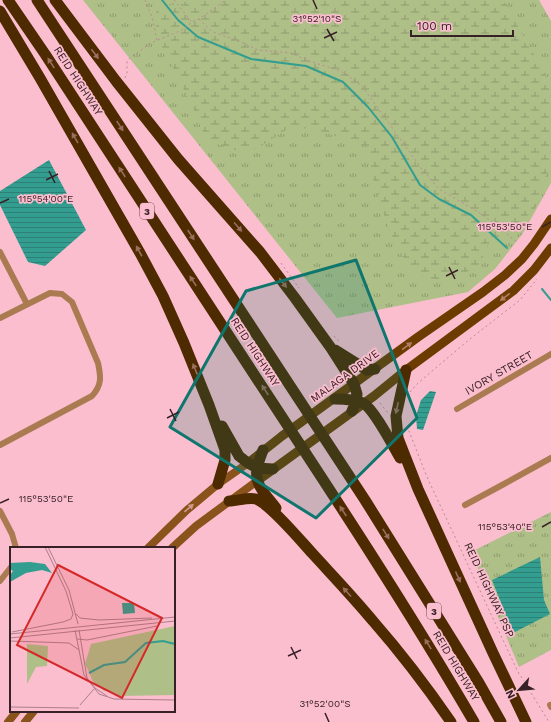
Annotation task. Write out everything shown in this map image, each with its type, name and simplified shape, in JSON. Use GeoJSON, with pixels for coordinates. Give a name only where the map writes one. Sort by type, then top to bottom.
{"type":"FeatureCollection","features":[{"type":"Feature","properties":{"kind":"highway","name":"REID HIGHWAY"},"geometry":{"type":"LineString","coordinates":[[8,0],[313,463],[392,586],[474,722]]}},
{"type":"Feature","properties":{"kind":"highway","name":"REID HIGHWAY"},"geometry":{"type":"LineString","coordinates":[[37,0],[332,449],[466,663],[501,722]]}},
{"type":"Feature","properties":{"kind":"highway"},"geometry":{"type":"LineString","coordinates":[[55,0],[116,81],[178,159],[260,252],[295,298],[331,348],[354,384],[357,394],[357,405]]}},
{"type":"Feature","properties":{"kind":"highway"},"geometry":{"type":"LineString","coordinates":[[0,11],[40,78],[163,296],[209,405],[225,450],[225,460],[218,484]]}},
{"type":"Feature","properties":{"kind":"highway"},"geometry":{"type":"LineString","coordinates":[[331,348],[367,370],[375,369]]}},
{"type":"Feature","properties":{"kind":"highway"},"geometry":{"type":"LineString","coordinates":[[406,370],[396,416],[398,438],[418,489],[526,722]]}},
{"type":"Feature","properties":{"kind":"highway"},"geometry":{"type":"LineString","coordinates":[[335,399],[348,400],[371,410],[418,489]]}},
{"type":"Feature","properties":{"kind":"highway"},"geometry":{"type":"LineString","coordinates":[[209,405],[239,456],[252,466],[273,469]]}},
{"type":"Feature","properties":{"kind":"highway"},"geometry":{"type":"LineString","coordinates":[[252,466],[263,450]]}},
{"type":"Feature","properties":{"kind":"highway"},"geometry":{"type":"LineString","coordinates":[[252,466],[257,481],[263,491],[296,536]]}},
{"type":"Feature","properties":{"kind":"highway"},"geometry":{"type":"LineString","coordinates":[[229,501],[252,498],[257,499],[275,514],[373,621],[435,699],[451,722]]}},
{"type":"Feature","properties":{"kind":"main road","name":"MALAGA DRIVE"},"geometry":{"type":"LineString","coordinates":[[263,450],[505,275],[534,244],[551,219]]}},
{"type":"Feature","properties":{"kind":"main road"},"geometry":{"type":"LineString","coordinates":[[173,547],[196,526],[229,501],[357,405],[374,396],[406,370],[514,291],[534,270],[551,248]]}},
{"type":"Feature","properties":{"kind":"main road"},"geometry":{"type":"LineString","coordinates":[[149,547],[187,510],[218,484],[252,466]]}},
{"type":"Feature","properties":{"kind":"main road"},"geometry":{"type":"LineString","coordinates":[[8,722],[16,712]]}},
{"type":"Feature","properties":{"kind":"main road"},"geometry":{"type":"LineString","coordinates":[[25,722],[33,712]]}},
{"type":"Feature","properties":{"kind":"street"},"geometry":{"type":"LineString","coordinates":[[0,252],[27,304]]}},
{"type":"Feature","properties":{"kind":"street"},"geometry":{"type":"LineString","coordinates":[[0,318],[50,293],[62,294],[72,302],[98,364],[100,374],[100,383],[92,396],[0,445]]}},
{"type":"Feature","properties":{"kind":"street","name":"IVORY STREET"},"geometry":{"type":"LineString","coordinates":[[457,409],[551,354]]}},
{"type":"Feature","properties":{"kind":"street"},"geometry":{"type":"LineString","coordinates":[[465,505],[551,458]]}},
{"type":"Feature","properties":{"kind":"street"},"geometry":{"type":"LineString","coordinates":[[0,512],[12,534],[16,547]]}},
{"type":"Feature","properties":{"kind":"street"},"geometry":{"type":"LineString","coordinates":[[0,581],[10,568]]}},
{"type":"Feature","properties":{"kind":"path"},"geometry":{"type":"LineString","coordinates":[[145,0],[152,17],[157,41]]}},
{"type":"Feature","properties":{"kind":"path"},"geometry":{"type":"LineString","coordinates":[[174,0],[192,22]]}},
{"type":"Feature","properties":{"kind":"path"},"geometry":{"type":"LineString","coordinates":[[124,80],[127,73],[128,61],[131,57],[151,43],[182,30],[226,0]]}},
{"type":"Feature","properties":{"kind":"path"},"geometry":{"type":"LineString","coordinates":[[199,18],[211,31],[258,50],[291,53],[341,72],[362,86],[421,168],[439,189],[483,215],[518,243]]}},
{"type":"Feature","properties":{"kind":"path"},"geometry":{"type":"LineString","coordinates":[[409,394],[425,377],[520,300],[537,279]]}},
{"type":"Feature","properties":{"kind":"path"},"geometry":{"type":"LineString","coordinates":[[374,396],[380,405]]}},
{"type":"Feature","properties":{"kind":"path","name":"REID HIGHWAY PSP"},"geometry":{"type":"LineString","coordinates":[[406,423],[427,477],[517,670],[549,722]]}},
{"type":"Feature","properties":{"kind":"highlighted area"},"geometry":{"type":"Polygon","coordinates":[[[356,260],[417,418],[316,518],[170,427],[246,291],[356,260]]]}},
{"type":"Feature","properties":{"kind":"green space"},"geometry":{"type":"Polygon","coordinates":[[[83,0],[539,0],[551,21],[551,183],[523,233],[495,269],[468,292],[337,318],[83,0]]]}},
{"type":"Feature","properties":{"kind":"green space"},"geometry":{"type":"Polygon","coordinates":[[[198,0],[503,0],[543,70],[551,92],[551,168],[544,178],[535,209],[507,233],[488,245],[479,267],[459,275],[434,280],[414,274],[400,252],[389,230],[369,163],[369,147],[310,128],[286,130],[261,146],[243,153],[206,140],[192,105],[156,35],[156,9],[198,0]]]}},
{"type":"Feature","properties":{"kind":"green space"},"geometry":{"type":"Polygon","coordinates":[[[551,512],[551,650],[519,667],[471,552],[551,512]]]}},
{"type":"Feature","properties":{"kind":"shaded area"},"geometry":{"type":"Polygon","coordinates":[[[49,160],[86,230],[45,266],[28,262],[0,205],[0,191],[49,160]]]}},
{"type":"Feature","properties":{"kind":"shaded area"},"geometry":{"type":"Polygon","coordinates":[[[430,391],[436,392],[423,430],[417,429],[416,416],[421,400],[430,391]]]}},
{"type":"Feature","properties":{"kind":"shaded area"},"geometry":{"type":"Polygon","coordinates":[[[540,557],[544,600],[550,614],[513,633],[492,580],[540,557]]]}},
{"type":"Feature","properties":{"kind":"waterway"},"geometry":{"type":"LineString","coordinates":[[162,0],[178,20],[198,37],[251,59],[306,66],[343,82],[368,107],[392,137],[420,185],[439,199],[471,215],[507,248]]}},
{"type":"Feature","properties":{"kind":"waterway"},"geometry":{"type":"LineString","coordinates":[[542,289],[551,300]]}}]}
